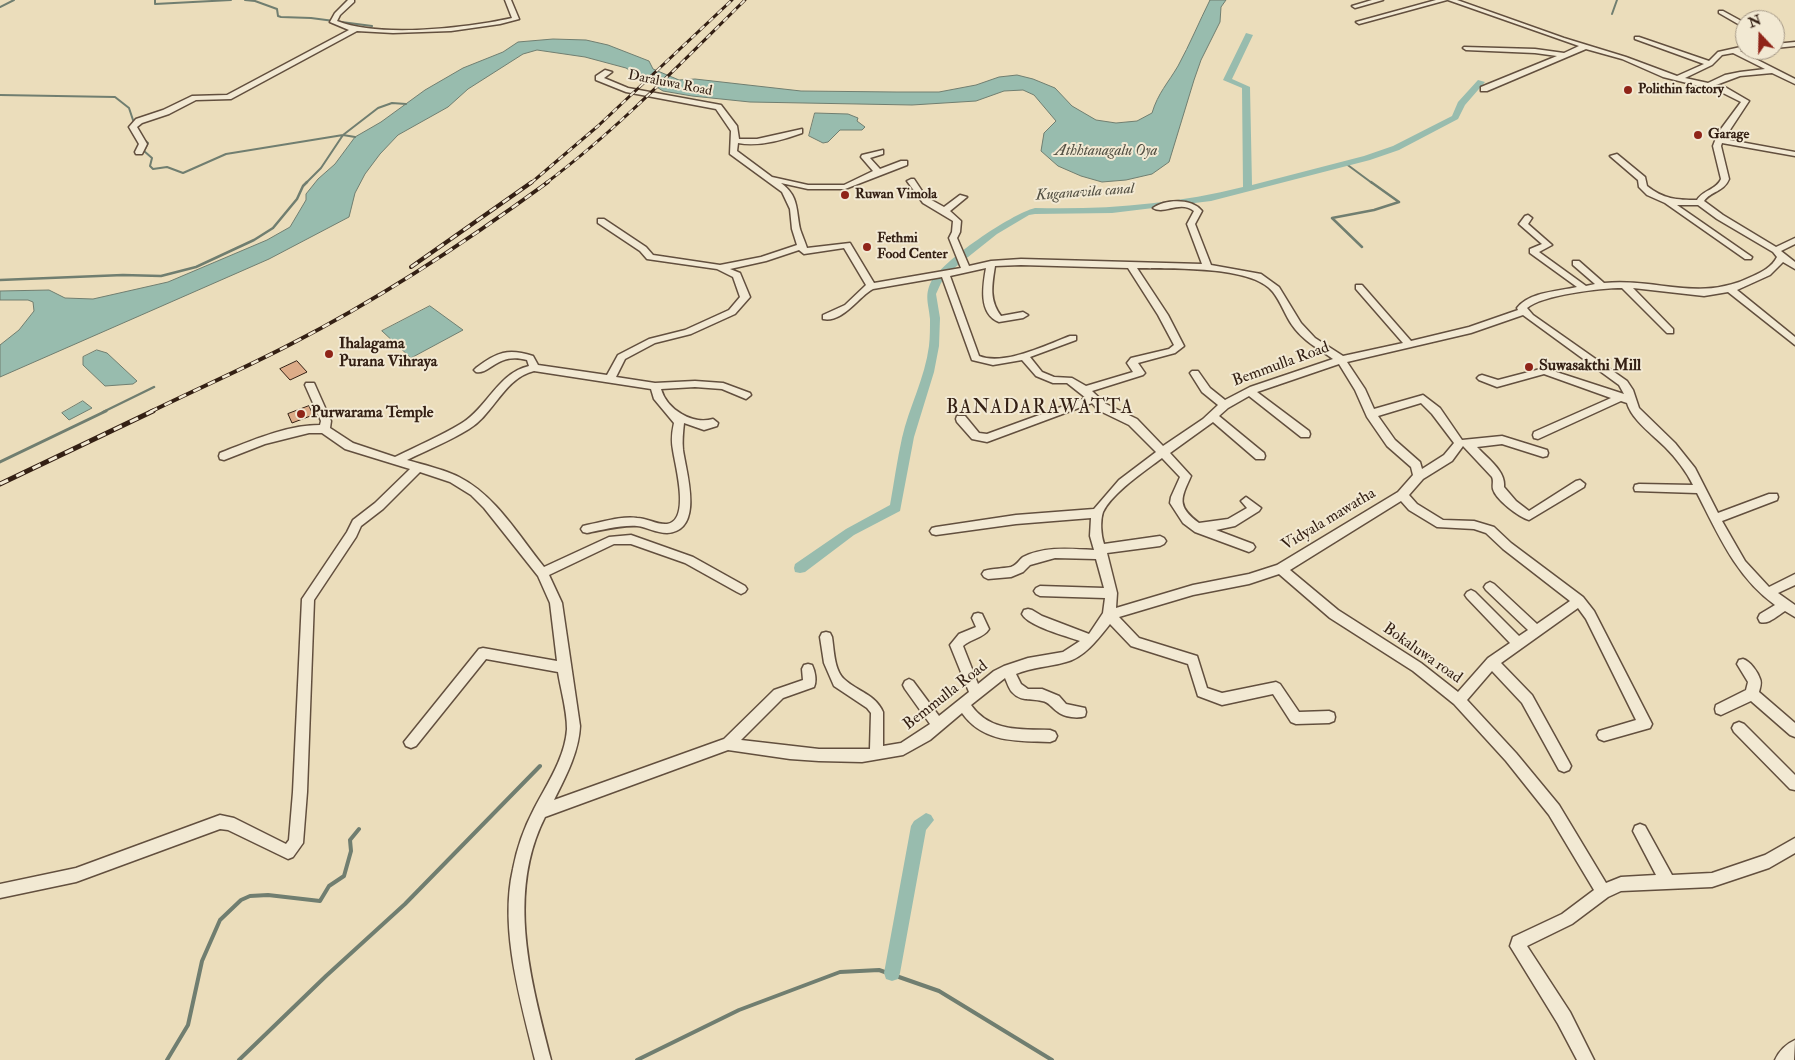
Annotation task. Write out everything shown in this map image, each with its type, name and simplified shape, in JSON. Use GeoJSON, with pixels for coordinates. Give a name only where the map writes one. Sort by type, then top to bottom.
{"type":"FeatureCollection","features":[{"type":"Feature","properties":{"kind":"street"},"geometry":{"type":"LineString","coordinates":[[351,0],[337,14],[333,22],[356,28],[384,31],[450,30],[505,23],[516,19],[508,0]]}},
{"type":"Feature","properties":{"kind":"street"},"geometry":{"type":"LineString","coordinates":[[1355,6],[1380,0]]}},
{"type":"Feature","properties":{"kind":"street"},"geometry":{"type":"LineString","coordinates":[[1359,22],[1444,0]]}},
{"type":"Feature","properties":{"kind":"street"},"geometry":{"type":"LineString","coordinates":[[1451,0],[1624,58],[1677,78],[1732,93],[1745,101],[1719,140],[1717,152],[1725,179],[1724,184],[1722,187],[1702,196],[1699,199],[1700,202]]}},
{"type":"Feature","properties":{"kind":"street"},"geometry":{"type":"LineString","coordinates":[[1721,12],[1735,20]]}},
{"type":"Feature","properties":{"kind":"street"},"geometry":{"type":"LineString","coordinates":[[139,152],[143,144],[133,127],[139,122],[195,98],[228,97],[356,28]]}},
{"type":"Feature","properties":{"kind":"street"},"geometry":{"type":"LineString","coordinates":[[1637,38],[1710,64]]}},
{"type":"Feature","properties":{"kind":"street"},"geometry":{"type":"LineString","coordinates":[[1785,45],[1795,44]]}},
{"type":"Feature","properties":{"kind":"street"},"geometry":{"type":"LineString","coordinates":[[1484,89],[1586,46]]}},
{"type":"Feature","properties":{"kind":"street"},"geometry":{"type":"LineString","coordinates":[[1466,48],[1534,51],[1566,55]]}},
{"type":"Feature","properties":{"kind":"street"},"geometry":{"type":"LineString","coordinates":[[1677,78],[1701,70],[1710,64],[1720,53],[1733,50],[1795,82]]}},
{"type":"Feature","properties":{"kind":"street"},"geometry":{"type":"LineString","coordinates":[[1708,86],[1734,75],[1772,71]]}},
{"type":"Feature","properties":{"kind":"street","name":"Daraluwa Road"},"geometry":{"type":"LineString","coordinates":[[608,72],[598,78],[626,90],[718,107],[733,125],[735,140],[732,145],[733,152],[786,191],[794,209],[796,229],[802,246]]}},
{"type":"Feature","properties":{"kind":"street"},"geometry":{"type":"LineString","coordinates":[[735,140],[739,142],[788,136],[799,131]]}},
{"type":"Feature","properties":{"kind":"street"},"geometry":{"type":"LineString","coordinates":[[1719,140],[1795,154]]}},
{"type":"Feature","properties":{"kind":"street"},"geometry":{"type":"LineString","coordinates":[[878,172],[866,157],[880,152]]}},
{"type":"Feature","properties":{"kind":"street"},"geometry":{"type":"LineString","coordinates":[[1614,156],[1642,179],[1643,187],[1646,190],[1669,203],[1748,257]]}},
{"type":"Feature","properties":{"kind":"street"},"geometry":{"type":"LineString","coordinates":[[766,177],[808,187],[846,187],[878,172],[904,163]]}},
{"type":"Feature","properties":{"kind":"street"},"geometry":{"type":"LineString","coordinates":[[911,180],[919,194],[928,203],[944,211],[957,221],[956,232],[953,238],[966,269]]}},
{"type":"Feature","properties":{"kind":"street"},"geometry":{"type":"LineString","coordinates":[[944,211],[963,197]]}},
{"type":"Feature","properties":{"kind":"street"},"geometry":{"type":"LineString","coordinates":[[1669,203],[1700,202],[1795,266]]}},
{"type":"Feature","properties":{"kind":"street"},"geometry":{"type":"LineString","coordinates":[[1157,208],[1190,204],[1195,207],[1198,211],[1191,224],[1207,267]]}},
{"type":"Feature","properties":{"kind":"street"},"geometry":{"type":"LineString","coordinates":[[1528,218],[1523,224],[1548,245],[1533,251],[1585,289],[1624,285],[1705,294],[1731,290],[1765,274],[1779,262],[1778,254]]}},
{"type":"Feature","properties":{"kind":"street"},"geometry":{"type":"LineString","coordinates":[[602,220],[644,249],[650,257],[719,267],[739,265],[785,254],[802,246],[804,252],[847,245],[871,286]]}},
{"type":"Feature","properties":{"kind":"street"},"geometry":{"type":"LineString","coordinates":[[1778,254],[1795,241]]}},
{"type":"Feature","properties":{"kind":"street"},"geometry":{"type":"LineString","coordinates":[[826,317],[848,307],[864,290],[871,286],[945,274],[991,264],[1020,262],[1207,267],[1258,276],[1276,289],[1297,325],[1312,340],[1341,360],[1360,389],[1371,414],[1391,442],[1416,466],[1419,476]]}},
{"type":"Feature","properties":{"kind":"street"},"geometry":{"type":"LineString","coordinates":[[1576,263],[1602,286]]}},
{"type":"Feature","properties":{"kind":"street"},"geometry":{"type":"LineString","coordinates":[[991,264],[987,302],[994,314],[998,319],[1023,315]]}},
{"type":"Feature","properties":{"kind":"street"},"geometry":{"type":"LineString","coordinates":[[1084,390],[1140,373],[1132,363],[1134,360],[1172,351],[1179,346],[1163,315],[1131,265]]}},
{"type":"Feature","properties":{"kind":"street"},"geometry":{"type":"LineString","coordinates":[[611,378],[621,357],[635,349],[652,341],[688,332],[732,312],[745,297],[737,275],[719,267]]}},
{"type":"Feature","properties":{"kind":"street"},"geometry":{"type":"LineString","coordinates":[[945,274],[975,358],[983,362],[994,363],[1024,356],[1073,338]]}},
{"type":"Feature","properties":{"kind":"street"},"geometry":{"type":"LineString","coordinates":[[1624,285],[1670,331]]}},
{"type":"Feature","properties":{"kind":"street"},"geometry":{"type":"LineString","coordinates":[[1359,287],[1410,345]]}},
{"type":"Feature","properties":{"kind":"street","name":"Bemmulla Road"},"geometry":{"type":"LineString","coordinates":[[540,812],[728,744],[790,753],[862,756],[903,749],[938,726],[998,675],[1028,663],[1066,657],[1091,640],[1108,615],[1111,593],[1096,536],[1098,514],[1104,503],[1123,483],[1162,452],[1213,417],[1224,405],[1250,391],[1341,360],[1471,330],[1524,311],[1522,308],[1524,305],[1536,300],[1585,289]]}},
{"type":"Feature","properties":{"kind":"street"},"geometry":{"type":"LineString","coordinates":[[1731,290],[1795,342]]}},
{"type":"Feature","properties":{"kind":"street"},"geometry":{"type":"LineString","coordinates":[[1524,311],[1623,382],[1628,390],[1625,399],[1538,436]]}},
{"type":"Feature","properties":{"kind":"street"},"geometry":{"type":"LineString","coordinates":[[480,370],[498,356],[510,354],[530,358],[534,368]]}},
{"type":"Feature","properties":{"kind":"street"},"geometry":{"type":"LineString","coordinates":[[1024,356],[1039,374],[1053,380],[1069,380],[1084,390],[1102,407],[1134,422],[1186,476],[1176,497],[1176,503],[1187,520],[1201,530],[1249,546]]}},
{"type":"Feature","properties":{"kind":"street"},"geometry":{"type":"LineString","coordinates":[[396,461],[466,426],[482,413],[497,392],[506,384],[521,372],[534,368],[655,386],[695,384],[723,386],[746,395]]}},
{"type":"Feature","properties":{"kind":"street"},"geometry":{"type":"LineString","coordinates":[[1482,378],[1498,384],[1544,371],[1568,377],[1625,399],[1682,459],[1741,564],[1768,593],[1790,609]]}},
{"type":"Feature","properties":{"kind":"street"},"geometry":{"type":"LineString","coordinates":[[1195,373],[1206,390],[1224,405]]}},
{"type":"Feature","properties":{"kind":"street"},"geometry":{"type":"LineString","coordinates":[[310,385],[326,421],[324,429]]}},
{"type":"Feature","properties":{"kind":"street"},"geometry":{"type":"LineString","coordinates":[[587,529],[638,522],[670,528],[680,524],[685,518],[683,475],[677,441],[679,422],[658,397],[655,386]]}},
{"type":"Feature","properties":{"kind":"street"},"geometry":{"type":"LineString","coordinates":[[1250,391],[1306,434]]}},
{"type":"Feature","properties":{"kind":"street"},"geometry":{"type":"LineString","coordinates":[[960,419],[976,436],[987,438],[1093,399]]}},
{"type":"Feature","properties":{"kind":"street"},"geometry":{"type":"LineString","coordinates":[[1371,414],[1423,399],[1436,411],[1463,443],[1497,475],[1499,481],[1498,488],[1506,499],[1520,512],[1528,516],[1580,484]]}},
{"type":"Feature","properties":{"kind":"street"},"geometry":{"type":"LineString","coordinates":[[675,416],[704,426],[713,423]]}},
{"type":"Feature","properties":{"kind":"street"},"geometry":{"type":"LineString","coordinates":[[1213,417],[1260,456]]}},
{"type":"Feature","properties":{"kind":"street"},"geometry":{"type":"LineString","coordinates":[[224,456],[263,441],[309,429],[324,429],[349,446],[454,479],[475,492],[542,573],[549,585],[556,603],[573,729],[566,759],[525,847],[518,878],[517,910],[530,1009],[543,1060]]}},
{"type":"Feature","properties":{"kind":"street"},"geometry":{"type":"LineString","coordinates":[[1463,443],[1502,440],[1543,453]]}},
{"type":"Feature","properties":{"kind":"street","name":"Vidyala mawatha"},"geometry":{"type":"LineString","coordinates":[[1282,569],[1398,498],[1419,476],[1452,455],[1463,443]]}},
{"type":"Feature","properties":{"kind":"street"},"geometry":{"type":"LineString","coordinates":[[0,891],[76,875],[220,822],[229,823],[288,852],[296,843],[298,818],[304,720],[308,599],[352,534],[357,523],[379,506],[418,468]]}},
{"type":"Feature","properties":{"kind":"street"},"geometry":{"type":"LineString","coordinates":[[1639,488],[1700,489]]}},
{"type":"Feature","properties":{"kind":"street"},"geometry":{"type":"LineString","coordinates":[[1715,519],[1773,496]]}},
{"type":"Feature","properties":{"kind":"street"},"geometry":{"type":"LineString","coordinates":[[1398,498],[1441,524],[1474,525],[1490,530],[1514,552],[1579,601],[1590,615],[1645,724],[1604,735]]}},
{"type":"Feature","properties":{"kind":"street"},"geometry":{"type":"LineString","coordinates":[[1197,526],[1210,527],[1231,523],[1255,508],[1246,501]]}},
{"type":"Feature","properties":{"kind":"street"},"geometry":{"type":"LineString","coordinates":[[936,531],[1001,520],[1057,514],[1098,514]]}},
{"type":"Feature","properties":{"kind":"street"},"geometry":{"type":"LineString","coordinates":[[542,573],[613,540],[631,539],[689,560],[741,589]]}},
{"type":"Feature","properties":{"kind":"street"},"geometry":{"type":"LineString","coordinates":[[988,574],[1010,572],[1019,568],[1026,561],[1055,553],[1101,552],[1160,541]]}},
{"type":"Feature","properties":{"kind":"street"},"geometry":{"type":"LineString","coordinates":[[1282,569],[1248,579],[1193,590],[1108,615],[1135,642],[1193,660],[1202,692],[1222,699],[1276,688],[1296,718],[1329,717]]}},
{"type":"Feature","properties":{"kind":"street","name":"Bokaluwa road"},"geometry":{"type":"LineString","coordinates":[[1282,569],[1334,614],[1417,667],[1459,700],[1492,662],[1579,601]]}},
{"type":"Feature","properties":{"kind":"street"},"geometry":{"type":"LineString","coordinates":[[1768,593],[1795,579]]}},
{"type":"Feature","properties":{"kind":"street"},"geometry":{"type":"LineString","coordinates":[[1490,587],[1536,630]]}},
{"type":"Feature","properties":{"kind":"street"},"geometry":{"type":"LineString","coordinates":[[1040,591],[1111,593]]}},
{"type":"Feature","properties":{"kind":"street"},"geometry":{"type":"LineString","coordinates":[[1471,595],[1519,644]]}},
{"type":"Feature","properties":{"kind":"street"},"geometry":{"type":"LineString","coordinates":[[1764,618],[1790,609]]}},
{"type":"Feature","properties":{"kind":"street"},"geometry":{"type":"LineString","coordinates":[[1028,614],[1038,620],[1091,640]]}},
{"type":"Feature","properties":{"kind":"street"},"geometry":{"type":"LineString","coordinates":[[976,694],[956,645],[963,638],[983,629],[978,618]]}},
{"type":"Feature","properties":{"kind":"street"},"geometry":{"type":"LineString","coordinates":[[826,637],[830,663],[838,682],[872,704],[877,712],[876,754]]}},
{"type":"Feature","properties":{"kind":"street"},"geometry":{"type":"LineString","coordinates":[[411,742],[484,653],[564,668]]}},
{"type":"Feature","properties":{"kind":"street"},"geometry":{"type":"LineString","coordinates":[[1492,662],[1527,700],[1564,766]]}},
{"type":"Feature","properties":{"kind":"street"},"geometry":{"type":"LineString","coordinates":[[1743,664],[1755,681],[1752,694]]}},
{"type":"Feature","properties":{"kind":"street"},"geometry":{"type":"LineString","coordinates":[[728,744],[779,694],[810,684],[808,669]]}},
{"type":"Feature","properties":{"kind":"street"},"geometry":{"type":"LineString","coordinates":[[1008,670],[1016,688],[1026,695],[1042,695],[1054,700],[1063,709],[1080,712]]}},
{"type":"Feature","properties":{"kind":"street"},"geometry":{"type":"LineString","coordinates":[[909,685],[938,726]]}},
{"type":"Feature","properties":{"kind":"street"},"geometry":{"type":"LineString","coordinates":[[1721,709],[1752,694]]}},
{"type":"Feature","properties":{"kind":"street"},"geometry":{"type":"LineString","coordinates":[[1752,694],[1795,731]]}},
{"type":"Feature","properties":{"kind":"street"},"geometry":{"type":"LineString","coordinates":[[1459,700],[1511,757],[1554,810],[1603,892]]}},
{"type":"Feature","properties":{"kind":"street"},"geometry":{"type":"LineString","coordinates":[[963,705],[969,715],[997,734],[1050,736]]}},
{"type":"Feature","properties":{"kind":"street"},"geometry":{"type":"LineString","coordinates":[[1739,728],[1795,784]]}},
{"type":"Feature","properties":{"kind":"street"},"geometry":{"type":"LineString","coordinates":[[1640,831],[1668,882]]}},
{"type":"Feature","properties":{"kind":"street"},"geometry":{"type":"LineString","coordinates":[[1586,1060],[1564,1018],[1518,946],[1518,942],[1567,919],[1603,892],[1621,884],[1712,880],[1769,861],[1795,845]]}},
{"type":"Feature","properties":{"kind":"street"},"geometry":{"type":"LineString","coordinates":[[1783,1060],[1795,1048]]}},
{"type":"Feature","properties":{"kind":"water","name":"Athhtanagalu Oya"},"geometry":{"type":"Polygon","coordinates":[[[1210,0],[1226,0],[1221,7],[1220,22],[1201,60],[1169,162],[1152,174],[1126,180],[1102,182],[1081,176],[1058,166],[1041,151],[1044,133],[1056,121],[1034,95],[1023,90],[1004,91],[976,101],[912,105],[750,102],[663,91],[626,68],[585,57],[537,50],[523,54],[468,89],[448,107],[398,135],[365,174],[355,193],[349,217],[269,259],[0,377],[0,345],[19,330],[34,311],[33,302],[28,300],[0,300],[0,291],[49,290],[65,298],[93,299],[168,282],[267,240],[290,227],[306,200],[306,194],[318,179],[335,164],[355,137],[381,122],[425,90],[463,68],[503,52],[518,42],[553,39],[586,40],[608,45],[649,61],[653,69],[679,80],[695,79],[801,91],[939,92],[976,85],[999,77],[1017,75],[1055,88],[1072,106],[1096,120],[1116,123],[1137,121],[1152,113],[1160,94],[1178,66],[1210,0]]]}},
{"type":"Feature","properties":{"kind":"water"},"geometry":{"type":"Polygon","coordinates":[[[815,113],[848,114],[858,118],[857,121],[865,127],[862,130],[840,130],[828,142],[823,143],[809,136],[815,113]]]}},
{"type":"Feature","properties":{"kind":"water"},"geometry":{"type":"Polygon","coordinates":[[[430,306],[463,330],[411,358],[382,331],[430,306]]]}},
{"type":"Feature","properties":{"kind":"water"},"geometry":{"type":"Polygon","coordinates":[[[97,350],[107,353],[137,381],[133,384],[105,386],[83,365],[83,357],[97,350]]]}},
{"type":"Feature","properties":{"kind":"water"},"geometry":{"type":"Polygon","coordinates":[[[83,401],[92,408],[69,420],[62,413],[83,401]]]}},
{"type":"Feature","properties":{"kind":"building","name":"Purwarama Temple"},"geometry":{"type":"Polygon","coordinates":[[[297,361],[307,372],[290,380],[280,369],[297,361]]]}},
{"type":"Feature","properties":{"kind":"building","name":"Purwarama Temple"},"geometry":{"type":"Polygon","coordinates":[[[309,406],[313,415],[292,423],[288,414],[309,406]]]}},
{"type":"Feature","properties":{"kind":"waterway"},"geometry":{"type":"LineString","coordinates":[[0,7],[14,0]]}},
{"type":"Feature","properties":{"kind":"waterway"},"geometry":{"type":"LineString","coordinates":[[155,0],[155,4],[231,0]]}},
{"type":"Feature","properties":{"kind":"waterway"},"geometry":{"type":"LineString","coordinates":[[245,0],[255,1],[277,9],[278,16],[281,17],[311,18],[372,26]]}},
{"type":"Feature","properties":{"kind":"waterway"},"geometry":{"type":"LineString","coordinates":[[1612,14],[1617,0]]}},
{"type":"Feature","properties":{"kind":"waterway"},"geometry":{"type":"LineString","coordinates":[[1247,189],[1246,87],[1227,80],[1249,35]]}},
{"type":"Feature","properties":{"kind":"waterway","name":"Kuganavila canal"},"geometry":{"type":"LineString","coordinates":[[1247,189],[1367,158],[1396,148],[1455,117],[1461,104],[1481,82]]}},
{"type":"Feature","properties":{"kind":"waterway"},"geometry":{"type":"LineString","coordinates":[[0,95],[115,97],[129,108],[134,123]]}},
{"type":"Feature","properties":{"kind":"waterway"},"geometry":{"type":"LineString","coordinates":[[343,135],[378,108],[392,103],[406,104]]}},
{"type":"Feature","properties":{"kind":"waterway"},"geometry":{"type":"LineString","coordinates":[[0,280],[123,275],[161,276],[196,267],[254,240],[273,228],[297,199],[303,186],[321,168],[343,135]]}},
{"type":"Feature","properties":{"kind":"waterway"},"geometry":{"type":"LineString","coordinates":[[142,138],[148,143],[144,151],[152,158],[150,166],[153,169],[167,167],[183,173],[226,154],[343,135]]}},
{"type":"Feature","properties":{"kind":"waterway"},"geometry":{"type":"LineString","coordinates":[[343,135],[355,137]]}},
{"type":"Feature","properties":{"kind":"waterway"},"geometry":{"type":"LineString","coordinates":[[1345,163],[1372,183]]}},
{"type":"Feature","properties":{"kind":"waterway"},"geometry":{"type":"LineString","coordinates":[[1362,247],[1332,218],[1374,210],[1399,202],[1371,182]]}},
{"type":"Feature","properties":{"kind":"waterway","name":"Kuganavila canal"},"geometry":{"type":"LineString","coordinates":[[800,568],[850,532],[896,508],[908,437],[929,372],[934,346],[935,318],[931,294],[936,282],[945,271],[994,232],[1026,213],[1035,211],[1112,210],[1211,198],[1247,189]]}},
{"type":"Feature","properties":{"kind":"waterway"},"geometry":{"type":"LineString","coordinates":[[103,412],[154,387]]}},
{"type":"Feature","properties":{"kind":"waterway"},"geometry":{"type":"LineString","coordinates":[[0,462],[106,411]]}},
{"type":"Feature","properties":{"kind":"waterway"},"geometry":{"type":"LineString","coordinates":[[239,1060],[326,976],[405,904],[540,766]]}},
{"type":"Feature","properties":{"kind":"waterway"},"geometry":{"type":"LineString","coordinates":[[892,973],[919,826],[926,820]]}},
{"type":"Feature","properties":{"kind":"waterway"},"geometry":{"type":"LineString","coordinates":[[167,1060],[188,1025],[202,961],[220,920],[241,900],[250,896],[268,895],[320,901],[329,886],[344,876],[351,851],[350,840],[359,829]]}},
{"type":"Feature","properties":{"kind":"waterway"},"geometry":{"type":"LineString","coordinates":[[637,1060],[739,1010],[840,972],[879,970],[939,991],[1052,1060]]}},
{"type":"Feature","properties":{"kind":"railway"},"geometry":{"type":"LineString","coordinates":[[531,183],[598,126],[732,0]]}},
{"type":"Feature","properties":{"kind":"railway"},"geometry":{"type":"LineString","coordinates":[[546,183],[624,118],[745,0]]}},
{"type":"Feature","properties":{"kind":"railway"},"geometry":{"type":"LineString","coordinates":[[411,267],[532,182]]}},
{"type":"Feature","properties":{"kind":"railway"},"geometry":{"type":"LineString","coordinates":[[150,412],[274,353],[358,308],[423,268],[548,182]]}},
{"type":"Feature","properties":{"kind":"railway"},"geometry":{"type":"LineString","coordinates":[[0,484],[153,411]]}},
{"type":"Feature","properties":{"kind":"place","name":"Polithin factory"},"geometry":{"type":"Point","coordinates":[1628,90]}},
{"type":"Feature","properties":{"kind":"place","name":"Garage"},"geometry":{"type":"Point","coordinates":[1698,135]}},
{"type":"Feature","properties":{"kind":"place","name":"Ruwan Vimola"},"geometry":{"type":"Point","coordinates":[845,195]}},
{"type":"Feature","properties":{"kind":"place","name":"Fethmi Food Center"},"geometry":{"type":"Point","coordinates":[867,247]}},
{"type":"Feature","properties":{"kind":"place","name":"Ihalagama Purana Vihraya"},"geometry":{"type":"Point","coordinates":[329,354]}},
{"type":"Feature","properties":{"kind":"place","name":"Suwasakthi Mill"},"geometry":{"type":"Point","coordinates":[1529,367]}},
{"type":"Feature","properties":{"kind":"place","name":"Purwarama Temple"},"geometry":{"type":"Point","coordinates":[301,414]}},
{"type":"Feature","properties":{"kind":"district","name":"BANADARAWATTA"},"geometry":{"type":"Point","coordinates":[1040,409]}}]}
